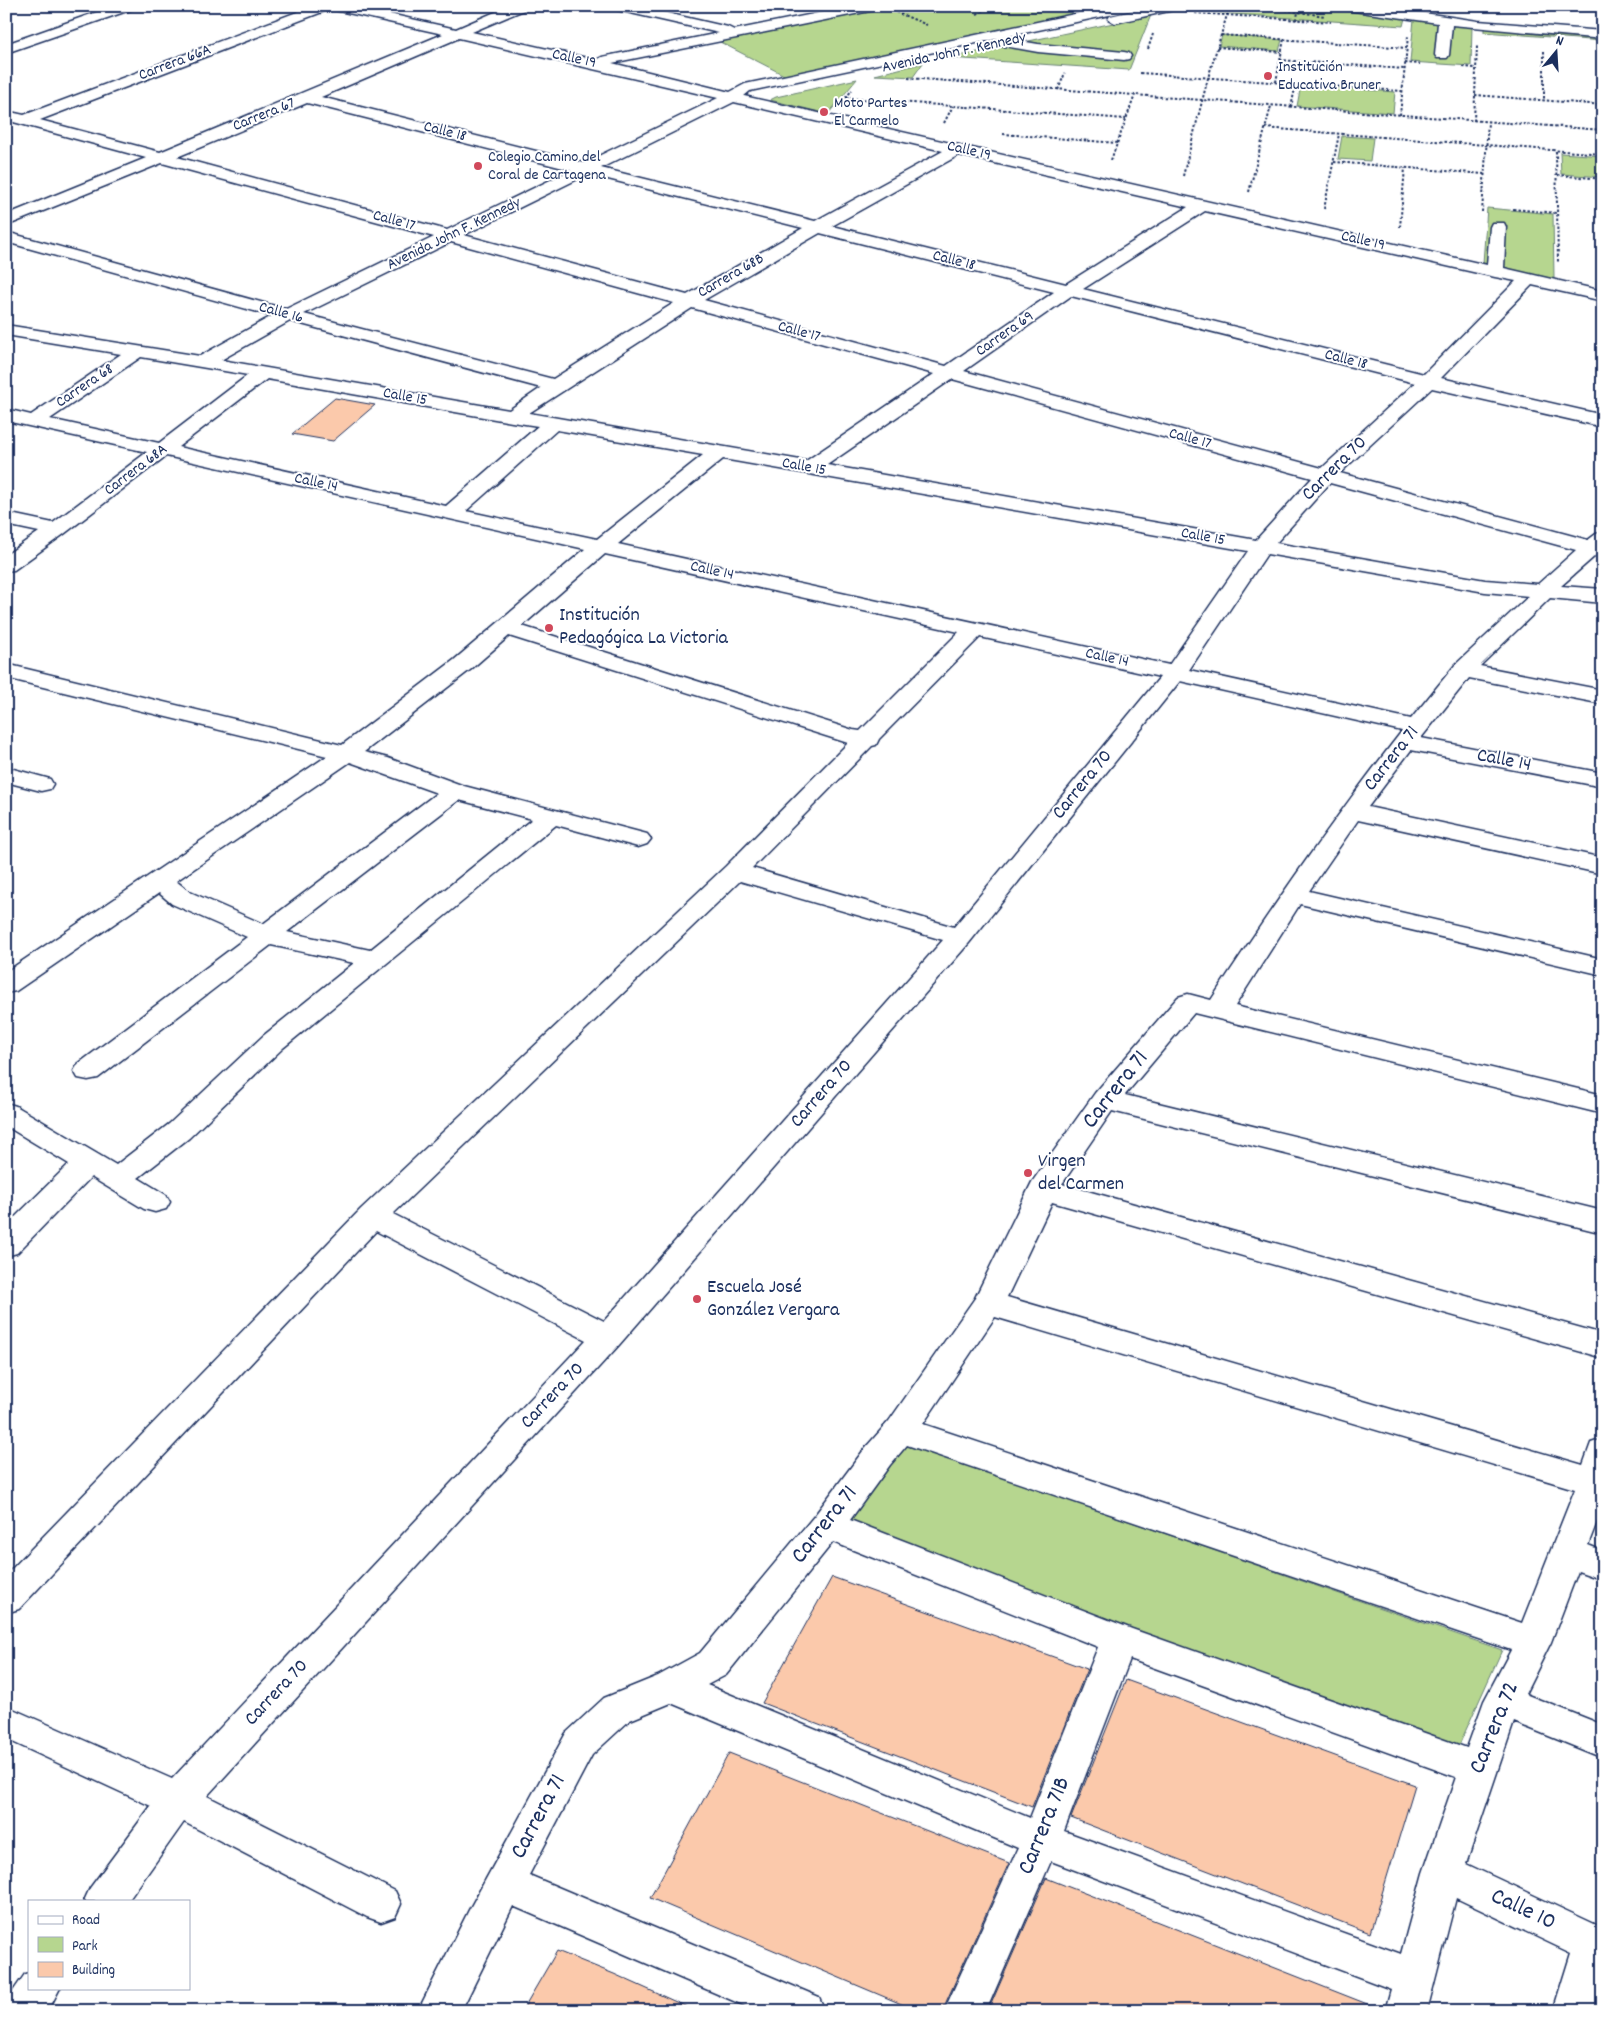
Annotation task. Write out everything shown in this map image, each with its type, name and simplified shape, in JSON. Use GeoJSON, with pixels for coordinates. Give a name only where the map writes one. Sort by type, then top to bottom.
{"type":"FeatureCollection","features":[{"type":"Feature","properties":{"kind":"street"},"geometry":{"type":"LineString","coordinates":[[6,49],[128,6]]}},
{"type":"Feature","properties":{"kind":"street","name":"Carrera 66A"},"geometry":{"type":"LineString","coordinates":[[6,132],[28,121],[326,6]]}},
{"type":"Feature","properties":{"kind":"street","name":"Calle 19"},"geometry":{"type":"LineString","coordinates":[[334,6],[362,9],[456,34],[734,96],[826,120],[1103,181],[1603,296]]}},
{"type":"Feature","properties":{"kind":"street","name":"Carrera 67"},"geometry":{"type":"LineString","coordinates":[[6,221],[306,98],[521,6]]}},
{"type":"Feature","properties":{"kind":"street"},"geometry":{"type":"LineString","coordinates":[[617,6],[739,33]]}},
{"type":"Feature","properties":{"kind":"street","name":"Avenida John F. Kennedy"},"geometry":{"type":"LineString","coordinates":[[203,362],[288,315],[734,96],[746,88],[1133,6]]}},
{"type":"Feature","properties":{"kind":"street"},"geometry":{"type":"LineString","coordinates":[[1347,6],[1478,25],[1603,34]]}},
{"type":"Feature","properties":{"kind":"street"},"geometry":{"type":"LineString","coordinates":[[592,63],[867,7]]}},
{"type":"Feature","properties":{"kind":"street","name":"Avenida John F. Kennedy"},"geometry":{"type":"LineString","coordinates":[[734,96],[759,96],[1003,42],[1164,9]]}},
{"type":"Feature","properties":{"kind":"street"},"geometry":{"type":"LineString","coordinates":[[1442,55],[1445,21]]}},
{"type":"Feature","properties":{"kind":"street"},"geometry":{"type":"LineString","coordinates":[[1003,42],[1038,48],[1124,56]]}},
{"type":"Feature","properties":{"kind":"street","name":"Calle 18"},"geometry":{"type":"LineString","coordinates":[[306,98],[1428,381],[1603,421]]}},
{"type":"Feature","properties":{"kind":"street","name":"Calle 17"},"geometry":{"type":"LineString","coordinates":[[6,115],[1325,476],[1598,543]]}},
{"type":"Feature","properties":{"kind":"street","name":"Carrera 68B"},"geometry":{"type":"LineString","coordinates":[[512,416],[688,302],[816,227],[958,149]]}},
{"type":"Feature","properties":{"kind":"street","name":"Carrera 69"},"geometry":{"type":"LineString","coordinates":[[810,468],[1068,290],[1203,204]]}},
{"type":"Feature","properties":{"kind":"street"},"geometry":{"type":"LineString","coordinates":[[1487,270],[1498,227]]}},
{"type":"Feature","properties":{"kind":"street","name":"Calle 16"},"geometry":{"type":"LineString","coordinates":[[6,237],[288,315],[556,386]]}},
{"type":"Feature","properties":{"kind":"street","name":"Carrera 70"},"geometry":{"type":"LineString","coordinates":[[105,1900],[178,1800],[608,1337],[960,937],[1175,673],[1261,547],[1325,476],[1428,381],[1528,279]]}},
{"type":"Feature","properties":{"kind":"street","name":"Calle 15"},"geometry":{"type":"LineString","coordinates":[[6,330],[264,372],[1485,586],[1603,596]]}},
{"type":"Feature","properties":{"kind":"street","name":"Carrera 68"},"geometry":{"type":"LineString","coordinates":[[6,435],[137,352]]}},
{"type":"Feature","properties":{"kind":"street","name":"Carrera 68A"},"geometry":{"type":"LineString","coordinates":[[6,566],[57,530],[264,372]]}},
{"type":"Feature","properties":{"kind":"street","name":"Calle 14"},"geometry":{"type":"LineString","coordinates":[[6,415],[1175,673],[1412,734],[1603,780]]}},
{"type":"Feature","properties":{"kind":"street"},"geometry":{"type":"LineString","coordinates":[[451,513],[553,423]]}},
{"type":"Feature","properties":{"kind":"street"},"geometry":{"type":"LineString","coordinates":[[6,985],[346,754],[506,628],[602,546],[719,452]]}},
{"type":"Feature","properties":{"kind":"street"},"geometry":{"type":"LineString","coordinates":[[6,519],[57,530]]}},
{"type":"Feature","properties":{"kind":"street","name":"Carrera 71"},"geometry":{"type":"LineString","coordinates":[[439,2011],[504,1883],[579,1744],[617,1709],[671,1687],[713,1664],[827,1526],[878,1456],[901,1430],[988,1304],[1043,1189],[1105,1100],[1203,1007],[1293,895],[1352,811],[1463,670],[1539,598],[1544,590],[1598,543]]}},
{"type":"Feature","properties":{"kind":"street"},"geometry":{"type":"LineString","coordinates":[[506,628],[848,736],[868,740]]}},
{"type":"Feature","properties":{"kind":"street"},"geometry":{"type":"LineString","coordinates":[[6,1599],[372,1216],[735,871],[868,740],[975,629]]}},
{"type":"Feature","properties":{"kind":"street"},"geometry":{"type":"LineString","coordinates":[[1463,670],[1603,697]]}},
{"type":"Feature","properties":{"kind":"street"},"geometry":{"type":"LineString","coordinates":[[6,671],[346,754],[379,763],[455,791],[638,839]]}},
{"type":"Feature","properties":{"kind":"street"},"geometry":{"type":"LineString","coordinates":[[6,774],[41,784]]}},
{"type":"Feature","properties":{"kind":"street"},"geometry":{"type":"LineString","coordinates":[[88,1071],[455,791]]}},
{"type":"Feature","properties":{"kind":"street"},"geometry":{"type":"LineString","coordinates":[[1352,811],[1603,866]]}},
{"type":"Feature","properties":{"kind":"street"},"geometry":{"type":"LineString","coordinates":[[116,1180],[179,1131],[273,1042],[550,817]]}},
{"type":"Feature","properties":{"kind":"street"},"geometry":{"type":"LineString","coordinates":[[735,871],[960,937]]}},
{"type":"Feature","properties":{"kind":"street"},"geometry":{"type":"LineString","coordinates":[[160,881],[181,898],[267,936],[376,959]]}},
{"type":"Feature","properties":{"kind":"street"},"geometry":{"type":"LineString","coordinates":[[1293,895],[1603,967]]}},
{"type":"Feature","properties":{"kind":"street"},"geometry":{"type":"LineString","coordinates":[[1203,1007],[1603,1105]]}},
{"type":"Feature","properties":{"kind":"street"},"geometry":{"type":"LineString","coordinates":[[1105,1100],[1603,1222]]}},
{"type":"Feature","properties":{"kind":"street"},"geometry":{"type":"LineString","coordinates":[[6,1114],[154,1202]]}},
{"type":"Feature","properties":{"kind":"street"},"geometry":{"type":"LineString","coordinates":[[6,1245],[88,1162]]}},
{"type":"Feature","properties":{"kind":"street"},"geometry":{"type":"LineString","coordinates":[[1043,1189],[1603,1346]]}},
{"type":"Feature","properties":{"kind":"street"},"geometry":{"type":"LineString","coordinates":[[372,1216],[608,1337]]}},
{"type":"Feature","properties":{"kind":"street"},"geometry":{"type":"LineString","coordinates":[[988,1304],[1599,1467]]}},
{"type":"Feature","properties":{"kind":"street"},"geometry":{"type":"LineString","coordinates":[[901,1430],[1533,1642]]}},
{"type":"Feature","properties":{"kind":"street","name":"Carrera 72"},"geometry":{"type":"LineString","coordinates":[[1411,1995],[1443,1873],[1478,1768],[1504,1701],[1533,1642],[1599,1467]]}},
{"type":"Feature","properties":{"kind":"street"},"geometry":{"type":"LineString","coordinates":[[827,1526],[1119,1640],[1478,1768]]}},
{"type":"Feature","properties":{"kind":"street"},"geometry":{"type":"LineString","coordinates":[[1568,1552],[1603,1566]]}},
{"type":"Feature","properties":{"kind":"street","name":"Carrera 71B"},"geometry":{"type":"LineString","coordinates":[[965,2011],[1041,1840],[1119,1640]]}},
{"type":"Feature","properties":{"kind":"street"},"geometry":{"type":"LineString","coordinates":[[671,1687],[1411,1995]]}},
{"type":"Feature","properties":{"kind":"street"},"geometry":{"type":"LineString","coordinates":[[1504,1701],[1603,1742]]}},
{"type":"Feature","properties":{"kind":"street"},"geometry":{"type":"LineString","coordinates":[[6,1722],[178,1800],[380,1904]]}},
{"type":"Feature","properties":{"kind":"street","name":"Calle 10"},"geometry":{"type":"LineString","coordinates":[[1443,1873],[1598,1946]]}},
{"type":"Feature","properties":{"kind":"street"},"geometry":{"type":"LineString","coordinates":[[504,1883],[804,2011]]}},
{"type":"Feature","properties":{"kind":"street"},"geometry":{"type":"LineString","coordinates":[[1574,2011],[1598,1946]]}},
{"type":"Feature","properties":{"kind":"street"},"geometry":{"type":"LineString","coordinates":[[24,2011],[39,1990]]}},
{"type":"Feature","properties":{"kind":"path"},"geometry":{"type":"LineString","coordinates":[[1178,199],[1208,78],[1227,16],[1232,6]]}},
{"type":"Feature","properties":{"kind":"path"},"geometry":{"type":"LineString","coordinates":[[1259,6],[1327,16]]}},
{"type":"Feature","properties":{"kind":"path"},"geometry":{"type":"LineString","coordinates":[[1296,20],[1300,6]]}},
{"type":"Feature","properties":{"kind":"path"},"geometry":{"type":"LineString","coordinates":[[1145,55],[1164,9],[1227,16],[1335,22]]}},
{"type":"Feature","properties":{"kind":"path"},"geometry":{"type":"LineString","coordinates":[[1400,115],[1410,16]]}},
{"type":"Feature","properties":{"kind":"path"},"geometry":{"type":"LineString","coordinates":[[1474,121],[1478,25]]}},
{"type":"Feature","properties":{"kind":"path"},"geometry":{"type":"LineString","coordinates":[[1544,30],[1544,101]]}},
{"type":"Feature","properties":{"kind":"path"},"geometry":{"type":"LineString","coordinates":[[1221,35],[1407,48]]}},
{"type":"Feature","properties":{"kind":"path"},"geometry":{"type":"LineString","coordinates":[[1276,82],[1284,39]]}},
{"type":"Feature","properties":{"kind":"path"},"geometry":{"type":"LineString","coordinates":[[1217,47],[1281,52]]}},
{"type":"Feature","properties":{"kind":"path"},"geometry":{"type":"LineString","coordinates":[[1280,60],[1404,69]]}},
{"type":"Feature","properties":{"kind":"path"},"geometry":{"type":"LineString","coordinates":[[1058,90],[1067,68]]}},
{"type":"Feature","properties":{"kind":"path"},"geometry":{"type":"LineString","coordinates":[[1139,73],[1402,92]]}},
{"type":"Feature","properties":{"kind":"path"},"geometry":{"type":"LineString","coordinates":[[857,75],[1603,130]]}},
{"type":"Feature","properties":{"kind":"path"},"geometry":{"type":"LineString","coordinates":[[1291,107],[1296,84]]}},
{"type":"Feature","properties":{"kind":"path"},"geometry":{"type":"LineString","coordinates":[[1103,181],[1135,95]]}},
{"type":"Feature","properties":{"kind":"path"},"geometry":{"type":"LineString","coordinates":[[1475,96],[1603,105]]}},
{"type":"Feature","properties":{"kind":"path"},"geometry":{"type":"LineString","coordinates":[[846,98],[1126,119]]}},
{"type":"Feature","properties":{"kind":"path"},"geometry":{"type":"LineString","coordinates":[[941,129],[953,106]]}},
{"type":"Feature","properties":{"kind":"path"},"geometry":{"type":"LineString","coordinates":[[1244,214],[1271,106]]}},
{"type":"Feature","properties":{"kind":"path"},"geometry":{"type":"LineString","coordinates":[[1487,270],[1484,174],[1488,122]]}},
{"type":"Feature","properties":{"kind":"path"},"geometry":{"type":"LineString","coordinates":[[1265,128],[1603,154]]}},
{"type":"Feature","properties":{"kind":"path"},"geometry":{"type":"LineString","coordinates":[[1320,231],[1339,134]]}},
{"type":"Feature","properties":{"kind":"path"},"geometry":{"type":"LineString","coordinates":[[1556,150],[1558,286]]}},
{"type":"Feature","properties":{"kind":"path"},"geometry":{"type":"LineString","coordinates":[[1334,162],[1484,174]]}},
{"type":"Feature","properties":{"kind":"path"},"geometry":{"type":"LineString","coordinates":[[1398,249],[1405,168]]}},
{"type":"Feature","properties":{"kind":"path"},"geometry":{"type":"LineString","coordinates":[[1557,175],[1603,179]]}},
{"type":"Feature","properties":{"kind":"path"},"geometry":{"type":"LineString","coordinates":[[1510,209],[1557,213]]}},
{"type":"Feature","properties":{"kind":"green space"},"geometry":{"type":"Polygon","coordinates":[[[898,6],[1115,6],[786,76],[718,41],[898,6]]]}},
{"type":"Feature","properties":{"kind":"green space"},"geometry":{"type":"Polygon","coordinates":[[[1191,6],[1329,6],[1405,18],[1403,26],[1177,10],[1191,6]]]}},
{"type":"Feature","properties":{"kind":"green space"},"geometry":{"type":"Polygon","coordinates":[[[1151,15],[1129,70],[949,58],[1151,15]]]}},
{"type":"Feature","properties":{"kind":"green space"},"geometry":{"type":"Polygon","coordinates":[[[1414,19],[1472,26],[1471,66],[1410,62],[1414,19]]]}},
{"type":"Feature","properties":{"kind":"green space"},"geometry":{"type":"Polygon","coordinates":[[[1484,27],[1603,38],[1603,41],[1484,32],[1484,27]]]}},
{"type":"Feature","properties":{"kind":"green space"},"geometry":{"type":"Polygon","coordinates":[[[1222,35],[1282,40],[1279,51],[1219,46],[1222,35]]]}},
{"type":"Feature","properties":{"kind":"green space"},"geometry":{"type":"Polygon","coordinates":[[[923,63],[913,77],[875,75],[923,63]]]}},
{"type":"Feature","properties":{"kind":"green space"},"geometry":{"type":"Polygon","coordinates":[[[857,79],[828,114],[770,100],[776,97],[857,79]]]}},
{"type":"Feature","properties":{"kind":"green space"},"geometry":{"type":"Polygon","coordinates":[[[1301,85],[1395,92],[1393,113],[1297,106],[1301,85]]]}},
{"type":"Feature","properties":{"kind":"green space"},"geometry":{"type":"Polygon","coordinates":[[[1342,136],[1373,138],[1370,161],[1338,159],[1342,136]]]}},
{"type":"Feature","properties":{"kind":"green space"},"geometry":{"type":"Polygon","coordinates":[[[1560,153],[1603,156],[1603,177],[1561,174],[1560,153]]]}},
{"type":"Feature","properties":{"kind":"green space"},"geometry":{"type":"Polygon","coordinates":[[[1487,208],[1553,214],[1554,279],[1483,263],[1487,208]]]}},
{"type":"Feature","properties":{"kind":"green space"},"geometry":{"type":"Polygon","coordinates":[[[903,1443],[1502,1650],[1456,1752],[840,1523],[903,1443]]]}},
{"type":"Feature","properties":{"kind":"building"},"geometry":{"type":"Polygon","coordinates":[[[335,398],[375,405],[333,441],[292,434],[335,398]]]}},
{"type":"Feature","properties":{"kind":"building"},"geometry":{"type":"Polygon","coordinates":[[[832,1577],[1087,1669],[1032,1807],[762,1703],[832,1577]]]}},
{"type":"Feature","properties":{"kind":"building"},"geometry":{"type":"Polygon","coordinates":[[[1126,1680],[1415,1785],[1370,1933],[1071,1818],[1126,1680]]]}},
{"type":"Feature","properties":{"kind":"building"},"geometry":{"type":"Polygon","coordinates":[[[729,1753],[1009,1863],[942,2011],[918,2011],[650,1898],[729,1753]]]}},
{"type":"Feature","properties":{"kind":"building"},"geometry":{"type":"Polygon","coordinates":[[[1046,1878],[1380,2009],[1379,2011],[988,2011],[1046,1878]]]}},
{"type":"Feature","properties":{"kind":"building"},"geometry":{"type":"Polygon","coordinates":[[[557,1951],[614,1974],[696,2011],[522,2011],[557,1951]]]}},
{"type":"Feature","properties":{"kind":"place","name":"Institución Educativa Bruner"},"geometry":{"type":"Point","coordinates":[1268,76]}},
{"type":"Feature","properties":{"kind":"place","name":"Moto Partes El Carmelo"},"geometry":{"type":"Point","coordinates":[824,112]}},
{"type":"Feature","properties":{"kind":"place","name":"Colegio Camino del Coral de Cartagena"},"geometry":{"type":"Point","coordinates":[478,166]}},
{"type":"Feature","properties":{"kind":"place","name":"Institución Pedagógica La Victoria"},"geometry":{"type":"Point","coordinates":[549,628]}},
{"type":"Feature","properties":{"kind":"place","name":"Virgen del Carmen"},"geometry":{"type":"Point","coordinates":[1028,1173]}},
{"type":"Feature","properties":{"kind":"place","name":"Escuela José González Vergara"},"geometry":{"type":"Point","coordinates":[697,1299]}}]}
